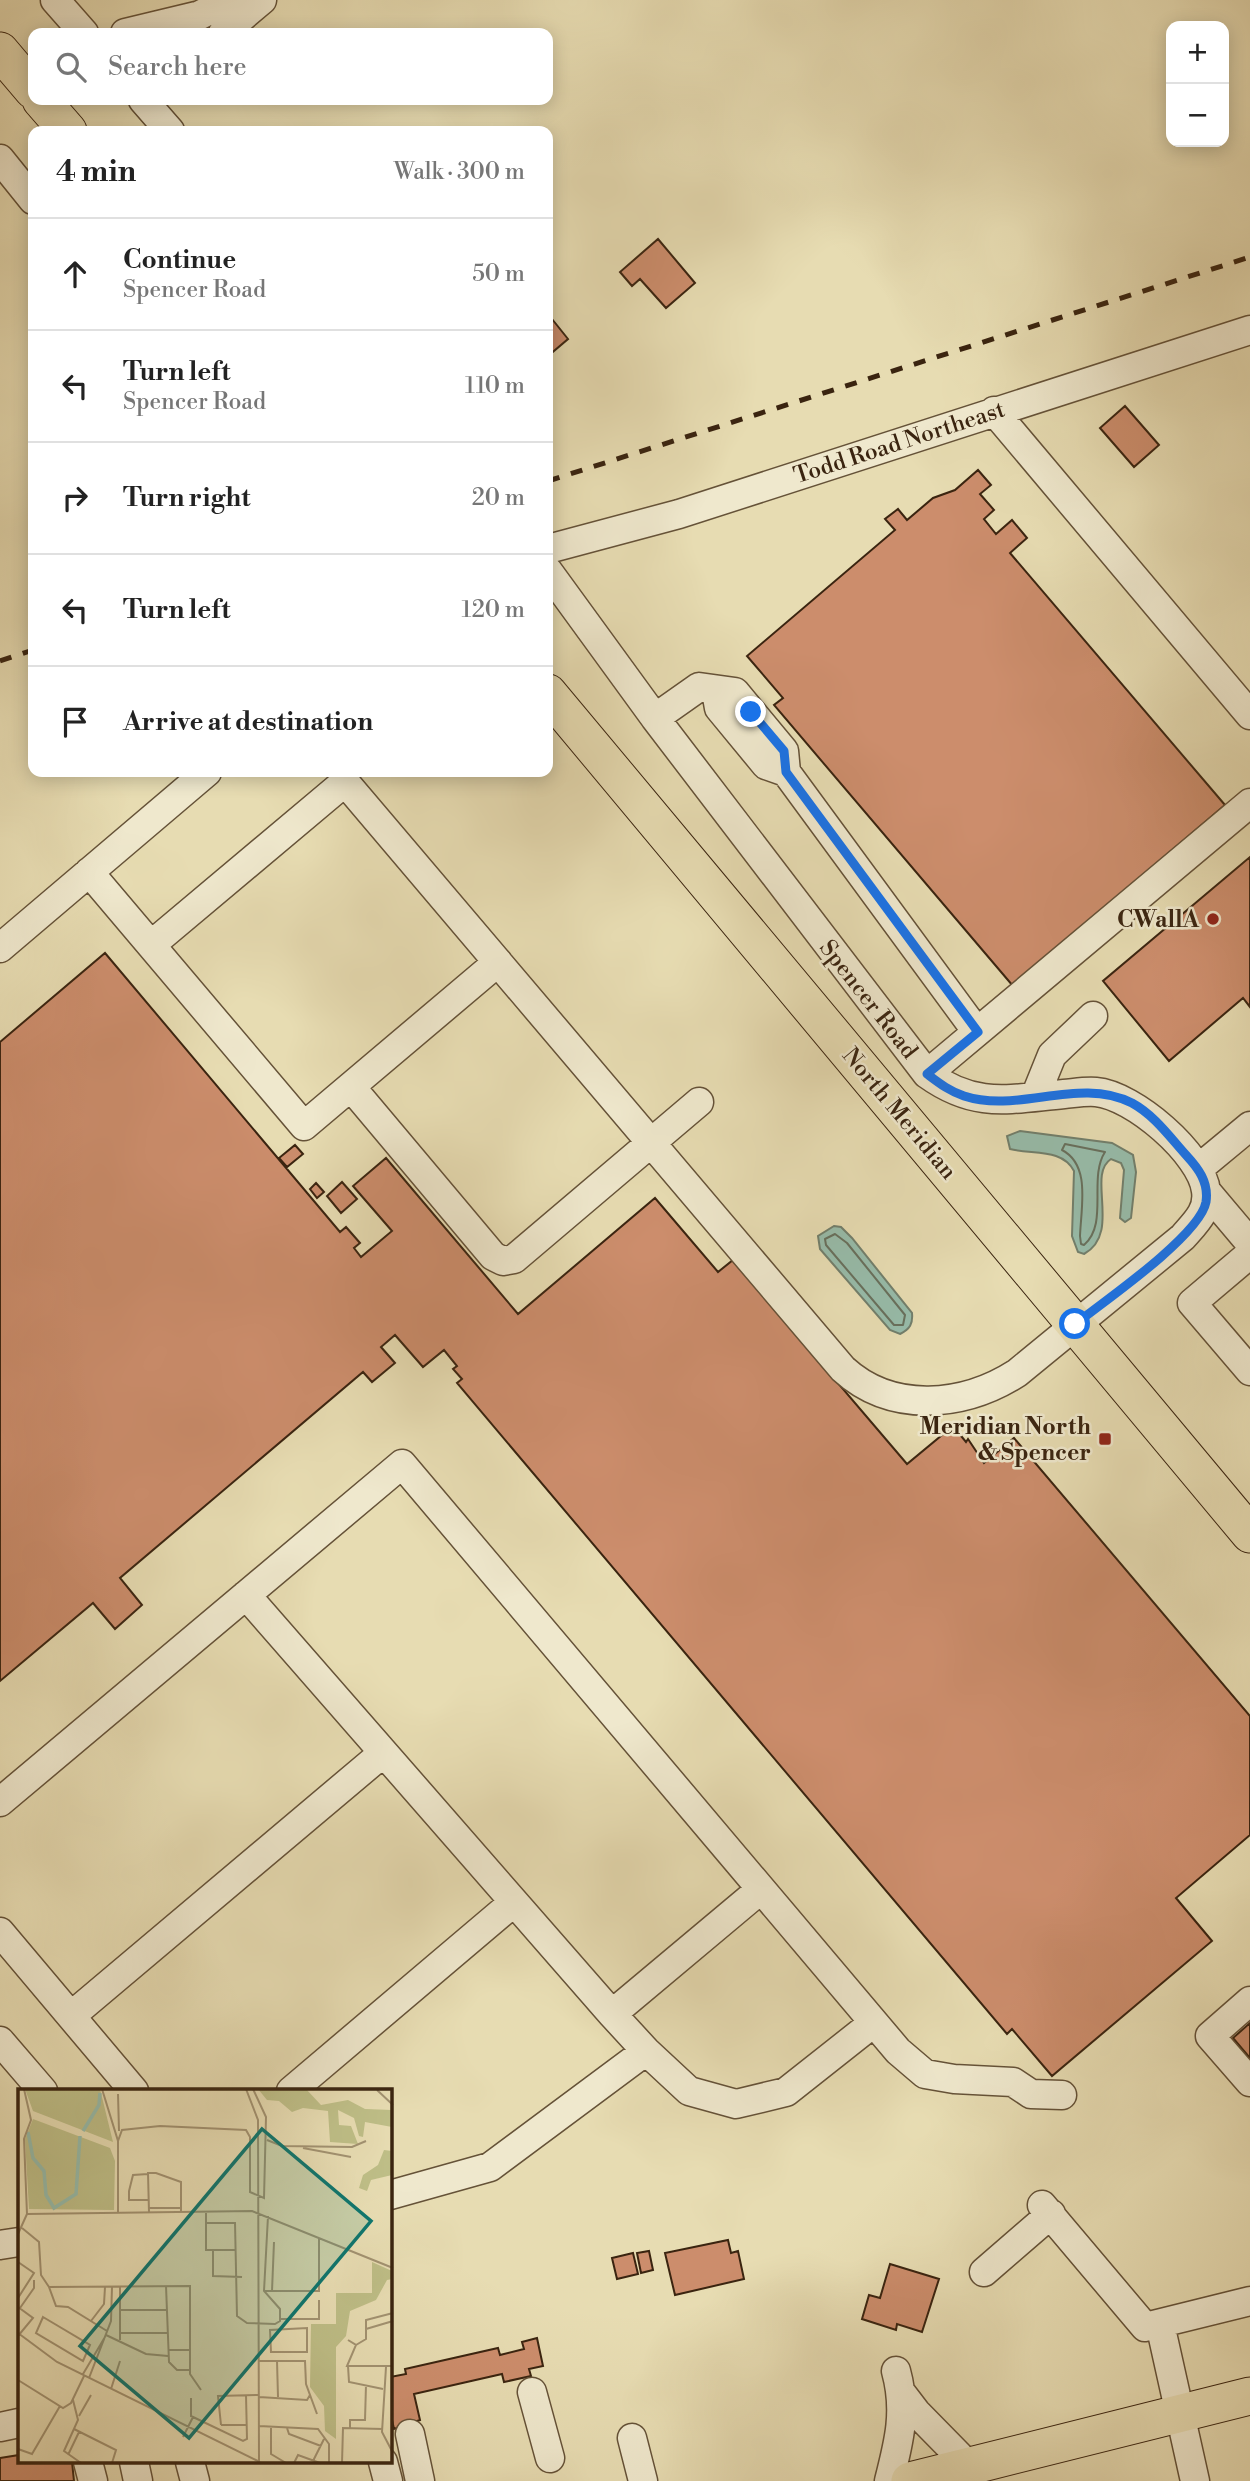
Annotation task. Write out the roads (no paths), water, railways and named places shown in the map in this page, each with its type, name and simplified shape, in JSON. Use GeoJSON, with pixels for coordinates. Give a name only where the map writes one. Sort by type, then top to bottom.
{"type":"FeatureCollection","features":[{"type":"Feature","properties":{"kind":"main road"},"geometry":{"type":"LineString","coordinates":[[0,51],[28,84]]}},
{"type":"Feature","properties":{"kind":"main road"},"geometry":{"type":"LineString","coordinates":[[45,105],[64,126]]}},
{"type":"Feature","properties":{"kind":"main road","name":"North Meridian"},"geometry":{"type":"LineString","coordinates":[[553,699],[1250,1534]]}},
{"type":"Feature","properties":{"kind":"main road"},"geometry":{"type":"LineString","coordinates":[[909,2481],[1250,2396]]}},
{"type":"Feature","properties":{"kind":"street"},"geometry":{"type":"LineString","coordinates":[[55,0],[80,28]]}},
{"type":"Feature","properties":{"kind":"street"},"geometry":{"type":"LineString","coordinates":[[146,28],[200,15],[229,0]]}},
{"type":"Feature","properties":{"kind":"street"},"geometry":{"type":"LineString","coordinates":[[229,28],[262,0]]}},
{"type":"Feature","properties":{"kind":"street"},"geometry":{"type":"LineString","coordinates":[[149,105],[166,126]]}},
{"type":"Feature","properties":{"kind":"street"},"geometry":{"type":"LineString","coordinates":[[0,159],[28,194]]}},
{"type":"Feature","properties":{"kind":"street","name":"Todd Road Northeast"},"geometry":{"type":"LineString","coordinates":[[553,549],[679,514],[1250,330]]}},
{"type":"Feature","properties":{"kind":"street"},"geometry":{"type":"LineString","coordinates":[[993,411],[1250,715]]}},
{"type":"Feature","properties":{"kind":"street","name":"Spencer Road"},"geometry":{"type":"LineString","coordinates":[[553,578],[655,718],[927,1074],[949,1090],[978,1099],[1097,1091],[1123,1099],[1151,1116],[1250,1243]]}},
{"type":"Feature","properties":{"kind":"street"},"geometry":{"type":"LineString","coordinates":[[655,718],[691,691],[709,687],[716,691],[719,708],[766,765],[786,772],[978,1032]]}},
{"type":"Feature","properties":{"kind":"street"},"geometry":{"type":"LineString","coordinates":[[0,948],[201,777]]}},
{"type":"Feature","properties":{"kind":"street"},"geometry":{"type":"LineString","coordinates":[[150,945],[345,782],[843,1369],[869,1388],[901,1399],[946,1400],[971,1396],[994,1388],[1017,1373],[1183,1237],[1202,1216],[1203,1181],[1250,1126]]}},
{"type":"Feature","properties":{"kind":"street"},"geometry":{"type":"LineString","coordinates":[[927,1074],[1250,803]]}},
{"type":"Feature","properties":{"kind":"street"},"geometry":{"type":"LineString","coordinates":[[89,872],[304,1126],[498,962]]}},
{"type":"Feature","properties":{"kind":"street"},"geometry":{"type":"LineString","coordinates":[[1035,1097],[1052,1055],[1093,1016]]}},
{"type":"Feature","properties":{"kind":"street"},"geometry":{"type":"LineString","coordinates":[[351,1087],[493,1256],[503,1261],[514,1259],[699,1102]]}},
{"type":"Feature","properties":{"kind":"street"},"geometry":{"type":"LineString","coordinates":[[1250,1254],[1192,1303],[1250,1371]]}},
{"type":"Feature","properties":{"kind":"street"},"geometry":{"type":"LineString","coordinates":[[0,1802],[402,1464],[898,2052],[925,2074],[954,2079],[1013,2082],[1031,2094],[1062,2095]]}},
{"type":"Feature","properties":{"kind":"street"},"geometry":{"type":"LineString","coordinates":[[246,1595],[612,2014],[646,2051],[689,2091],[736,2104],[786,2092],[873,2024]]}},
{"type":"Feature","properties":{"kind":"street"},"geometry":{"type":"LineString","coordinates":[[71,2016],[383,1753]]}},
{"type":"Feature","properties":{"kind":"street"},"geometry":{"type":"LineString","coordinates":[[612,2014],[760,1890]]}},
{"type":"Feature","properties":{"kind":"street"},"geometry":{"type":"LineString","coordinates":[[292,2089],[514,1902]]}},
{"type":"Feature","properties":{"kind":"street"},"geometry":{"type":"LineString","coordinates":[[0,1932],[132,2089]]}},
{"type":"Feature","properties":{"kind":"street"},"geometry":{"type":"LineString","coordinates":[[1250,2001],[1210,2036],[1250,2082]]}},
{"type":"Feature","properties":{"kind":"street"},"geometry":{"type":"LineString","coordinates":[[0,2041],[41,2089]]}},
{"type":"Feature","properties":{"kind":"street"},"geometry":{"type":"LineString","coordinates":[[392,2194],[491,2167],[646,2051]]}},
{"type":"Feature","properties":{"kind":"street"},"geometry":{"type":"LineString","coordinates":[[984,2272],[1047,2209],[1144,2327],[1250,2301]]}},
{"type":"Feature","properties":{"kind":"street"},"geometry":{"type":"LineString","coordinates":[[0,2245],[18,2242]]}},
{"type":"Feature","properties":{"kind":"street"},"geometry":{"type":"LineString","coordinates":[[1160,2324],[1195,2481]]}},
{"type":"Feature","properties":{"kind":"street"},"geometry":{"type":"LineString","coordinates":[[889,2481],[903,2422],[899,2383],[916,2412],[969,2466]]}},
{"type":"Feature","properties":{"kind":"street"},"geometry":{"type":"LineString","coordinates":[[532,2392],[550,2458]]}},
{"type":"Feature","properties":{"kind":"street"},"geometry":{"type":"LineString","coordinates":[[0,2427],[18,2423]]}},
{"type":"Feature","properties":{"kind":"street"},"geometry":{"type":"LineString","coordinates":[[410,2434],[420,2481]]}},
{"type":"Feature","properties":{"kind":"street"},"geometry":{"type":"LineString","coordinates":[[632,2438],[643,2481]]}},
{"type":"Feature","properties":{"kind":"street"},"geometry":{"type":"LineString","coordinates":[[89,2464],[93,2481]]}},
{"type":"Feature","properties":{"kind":"street"},"geometry":{"type":"LineString","coordinates":[[191,2464],[195,2481]]}},
{"type":"Feature","properties":{"kind":"water"},"geometry":{"type":"Polygon","coordinates":[[[1020,1131],[1112,1143],[1133,1155],[1136,1172],[1131,1218],[1125,1222],[1120,1218],[1124,1170],[1121,1163],[1111,1159],[1104,1167],[1102,1178],[1101,1233],[1095,1245],[1084,1254],[1078,1252],[1072,1236],[1074,1171],[1069,1164],[1054,1156],[1010,1149],[1007,1136],[1020,1131]]]}},
{"type":"Feature","properties":{"kind":"water"},"geometry":{"type":"Polygon","coordinates":[[[834,1226],[841,1227],[852,1238],[912,1313],[910,1326],[900,1334],[890,1330],[820,1249],[818,1236],[834,1226]]]}},
{"type":"Feature","properties":{"kind":"railway"},"geometry":{"type":"LineString","coordinates":[[553,479],[1250,257]]}},
{"type":"Feature","properties":{"kind":"railway"},"geometry":{"type":"LineString","coordinates":[[0,661],[28,652]]}},
{"type":"Feature","properties":{"kind":"place","name":"CWallA"},"geometry":{"type":"Point","coordinates":[1213,919]}},
{"type":"Feature","properties":{"kind":"place","name":"Meridian North & Spencer"},"geometry":{"type":"Point","coordinates":[1105,1439]}}]}
